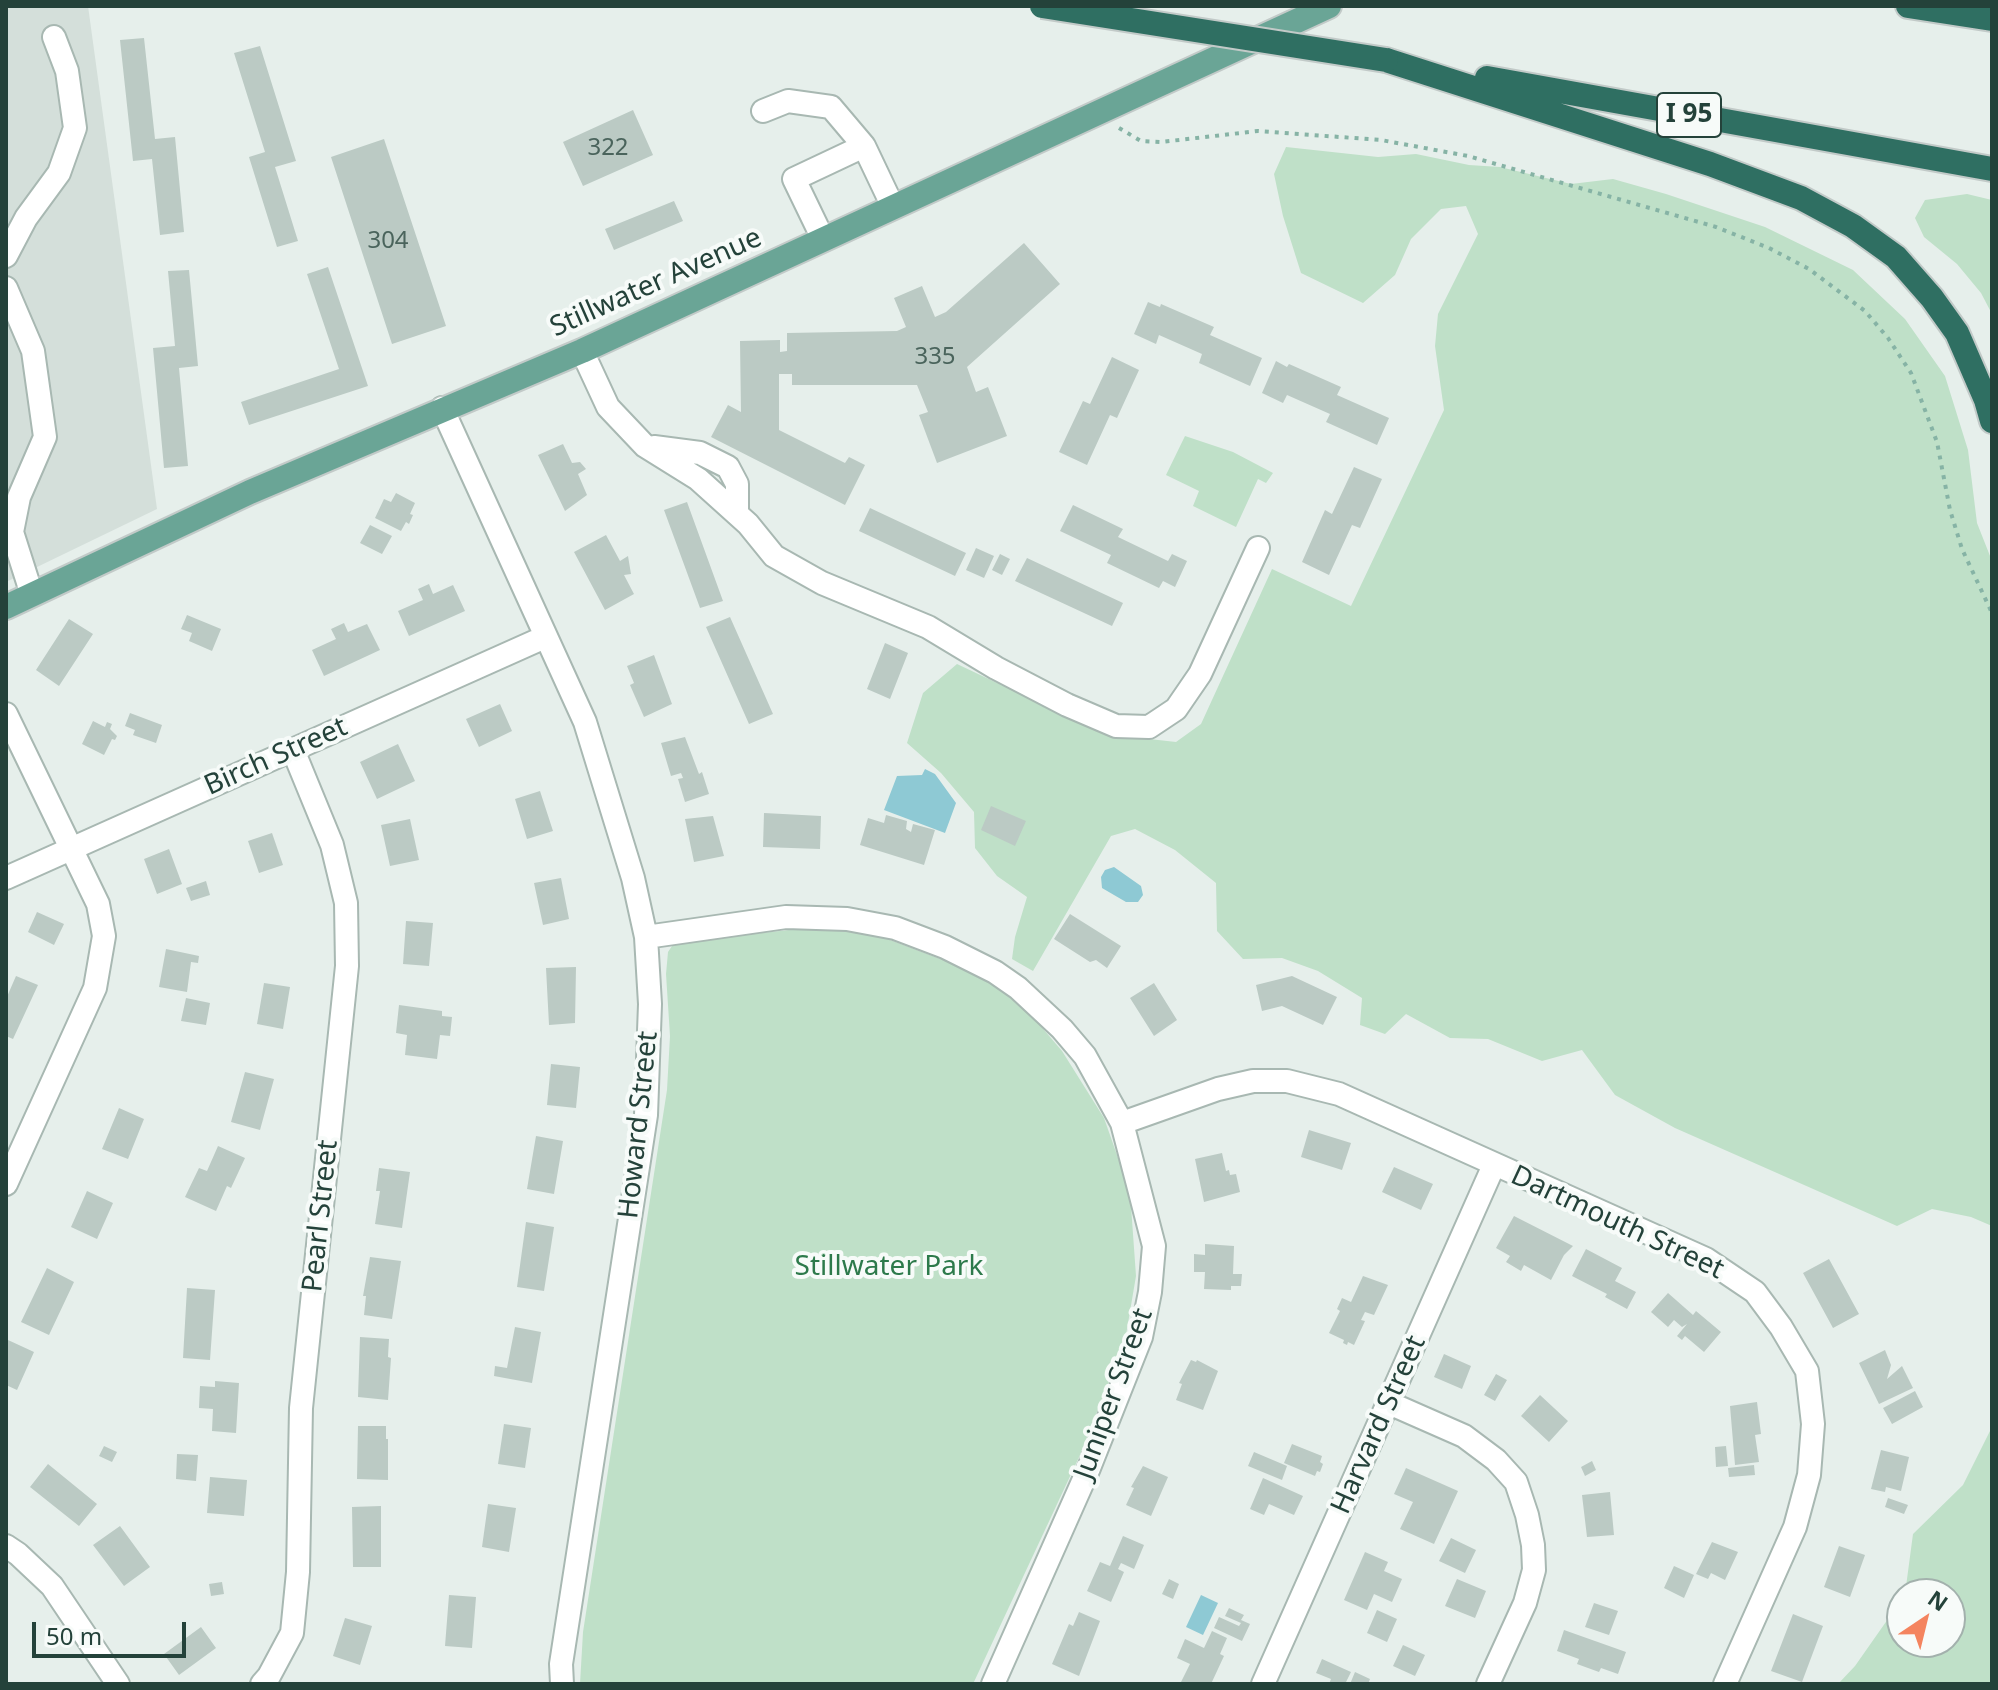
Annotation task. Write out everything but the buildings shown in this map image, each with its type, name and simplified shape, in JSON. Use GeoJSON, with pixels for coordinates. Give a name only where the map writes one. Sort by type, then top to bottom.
{"type":"FeatureCollection","features":[{"type":"Feature","properties":{"kind":"highway","name":"I 95"},"geometry":{"type":"LineString","coordinates":[[1042,6],[1386,60],[1992,169]]}},
{"type":"Feature","properties":{"kind":"highway"},"geometry":{"type":"LineString","coordinates":[[1908,6],[1992,19]]}},
{"type":"Feature","properties":{"kind":"highway"},"geometry":{"type":"LineString","coordinates":[[1386,60],[1710,164],[1801,198],[1853,226],[1896,257],[1940,309],[1957,333],[1992,421]]}},
{"type":"Feature","properties":{"kind":"main road","name":"Stillwater Avenue"},"geometry":{"type":"LineString","coordinates":[[6,607],[250,492],[582,351],[1329,6]]}},
{"type":"Feature","properties":{"kind":"street"},"geometry":{"type":"LineString","coordinates":[[6,256],[26,218],[59,173],[75,128],[67,71],[54,37]]}},
{"type":"Feature","properties":{"kind":"street"},"geometry":{"type":"LineString","coordinates":[[763,111],[788,101],[831,107],[864,146],[893,207]]}},
{"type":"Feature","properties":{"kind":"street"},"geometry":{"type":"LineString","coordinates":[[823,239],[794,179],[864,146]]}},
{"type":"Feature","properties":{"kind":"street"},"geometry":{"type":"LineString","coordinates":[[6,288],[33,351],[45,437],[19,497],[12,532],[32,595]]}},
{"type":"Feature","properties":{"kind":"street"},"geometry":{"type":"LineString","coordinates":[[582,351],[608,407],[645,446],[698,479],[737,514],[774,556],[822,583],[928,627],[996,668],[1067,705],[1116,726],[1149,727],[1176,709],[1200,674],[1258,548]]}},
{"type":"Feature","properties":{"kind":"street","name":"Howard Street"},"geometry":{"type":"LineString","coordinates":[[442,408],[585,722],[633,878],[646,937],[650,1004],[646,1115],[561,1664],[562,1684]]}},
{"type":"Feature","properties":{"kind":"street","name":"Birch Street"},"geometry":{"type":"LineString","coordinates":[[6,878],[545,637]]}},
{"type":"Feature","properties":{"kind":"street"},"geometry":{"type":"LineString","coordinates":[[6,714],[98,904],[104,936],[95,988],[6,1184]]}},
{"type":"Feature","properties":{"kind":"street","name":"Pearl Street"},"geometry":{"type":"LineString","coordinates":[[262,1684],[292,1633],[298,1572],[301,1408],[347,966],[346,903],[332,845],[293,750]]}},
{"type":"Feature","properties":{"kind":"street","name":"Juniper Street"},"geometry":{"type":"LineString","coordinates":[[646,937],[786,917],[847,919],[895,928],[945,947],[995,972],[1018,988],[1062,1029],[1085,1056],[1122,1123],[1154,1246],[1150,1292],[1141,1337],[1089,1468],[993,1684]]}},
{"type":"Feature","properties":{"kind":"street","name":"Dartmouth Street"},"geometry":{"type":"LineString","coordinates":[[1122,1123],[1218,1089],[1253,1081],[1287,1081],[1339,1094],[1706,1259],[1755,1292],[1781,1327],[1807,1371],[1813,1424],[1809,1475],[1795,1527],[1725,1684]]}},
{"type":"Feature","properties":{"kind":"street","name":"Harvard Street"},"geometry":{"type":"LineString","coordinates":[[1263,1684],[1494,1165]]}},
{"type":"Feature","properties":{"kind":"street"},"geometry":{"type":"LineString","coordinates":[[1389,1403],[1464,1436],[1496,1460],[1516,1482],[1527,1515],[1534,1570],[1525,1603],[1488,1684]]}},
{"type":"Feature","properties":{"kind":"street"},"geometry":{"type":"LineString","coordinates":[[6,1546],[52,1586],[118,1684]]}},
{"type":"Feature","properties":{"kind":"path"},"geometry":{"type":"LineString","coordinates":[[1092,115],[1141,141],[1161,142],[1258,131],[1381,140],[1468,156],[1716,227],[1769,248],[1809,269],[1865,311],[1911,373],[1937,442],[1950,510],[1962,549],[1992,613]]}},
{"type":"Feature","properties":{"kind":"shaded area"},"geometry":{"type":"Polygon","coordinates":[[[6,6],[88,6],[157,509],[6,582],[6,6]]]}},
{"type":"Feature","properties":{"kind":"green space"},"geometry":{"type":"Polygon","coordinates":[[[1286,147],[1378,157],[1416,154],[1469,165],[1500,167],[1571,184],[1613,179],[1765,227],[1853,270],[1905,319],[1945,376],[1968,450],[1977,523],[1992,561],[1992,1226],[1971,1217],[1932,1209],[1897,1226],[1675,1128],[1615,1095],[1582,1050],[1542,1061],[1488,1039],[1450,1038],[1406,1014],[1385,1034],[1360,1025],[1362,998],[1318,971],[1282,958],[1243,959],[1217,931],[1216,883],[1175,850],[1135,829],[1111,836],[1033,971],[1012,959],[1027,897],[997,876],[975,848],[974,812],[941,773],[907,743],[923,693],[957,664],[1105,734],[1176,742],[1201,724],[1272,569],[1351,606],[1444,410],[1435,346],[1438,314],[1478,234],[1466,206],[1441,209],[1411,239],[1395,275],[1363,303],[1301,273],[1274,174],[1286,147]]]}},
{"type":"Feature","properties":{"kind":"green space"},"geometry":{"type":"Polygon","coordinates":[[[1967,194],[1992,200],[1992,314],[1981,293],[1957,264],[1924,237],[1915,218],[1925,200],[1967,194]]]}},
{"type":"Feature","properties":{"kind":"green space"},"geometry":{"type":"Polygon","coordinates":[[[1185,436],[1233,452],[1273,473],[1266,483],[1258,479],[1236,527],[1193,506],[1199,491],[1166,475],[1185,436]]]}},
{"type":"Feature","properties":{"kind":"green space","name":"Stillwater Park"},"geometry":{"type":"Polygon","coordinates":[[[798,929],[838,930],[885,938],[964,968],[1002,991],[1033,1017],[1062,1051],[1104,1118],[1130,1192],[1136,1276],[1125,1341],[1080,1455],[973,1684],[580,1684],[583,1632],[667,1090],[670,1036],[666,974],[668,952],[680,942],[798,929]]]}},
{"type":"Feature","properties":{"kind":"green space"},"geometry":{"type":"Polygon","coordinates":[[[1992,1427],[1992,1684],[1838,1684],[1855,1666],[1886,1622],[1886,1658],[1966,1658],[1966,1578],[1907,1578],[1913,1534],[1963,1485],[1992,1427]]]}},
{"type":"Feature","properties":{"kind":"water"},"geometry":{"type":"Polygon","coordinates":[[[925,769],[935,774],[956,803],[945,833],[884,810],[897,776],[922,775],[925,769]]]}},
{"type":"Feature","properties":{"kind":"water"},"geometry":{"type":"Polygon","coordinates":[[[1114,867],[1141,886],[1143,895],[1138,902],[1126,902],[1102,888],[1101,877],[1105,870],[1114,867]]]}},
{"type":"Feature","properties":{"kind":"water"},"geometry":{"type":"Polygon","coordinates":[[[1201,1595],[1218,1603],[1203,1635],[1186,1627],[1201,1595]]]}}]}
